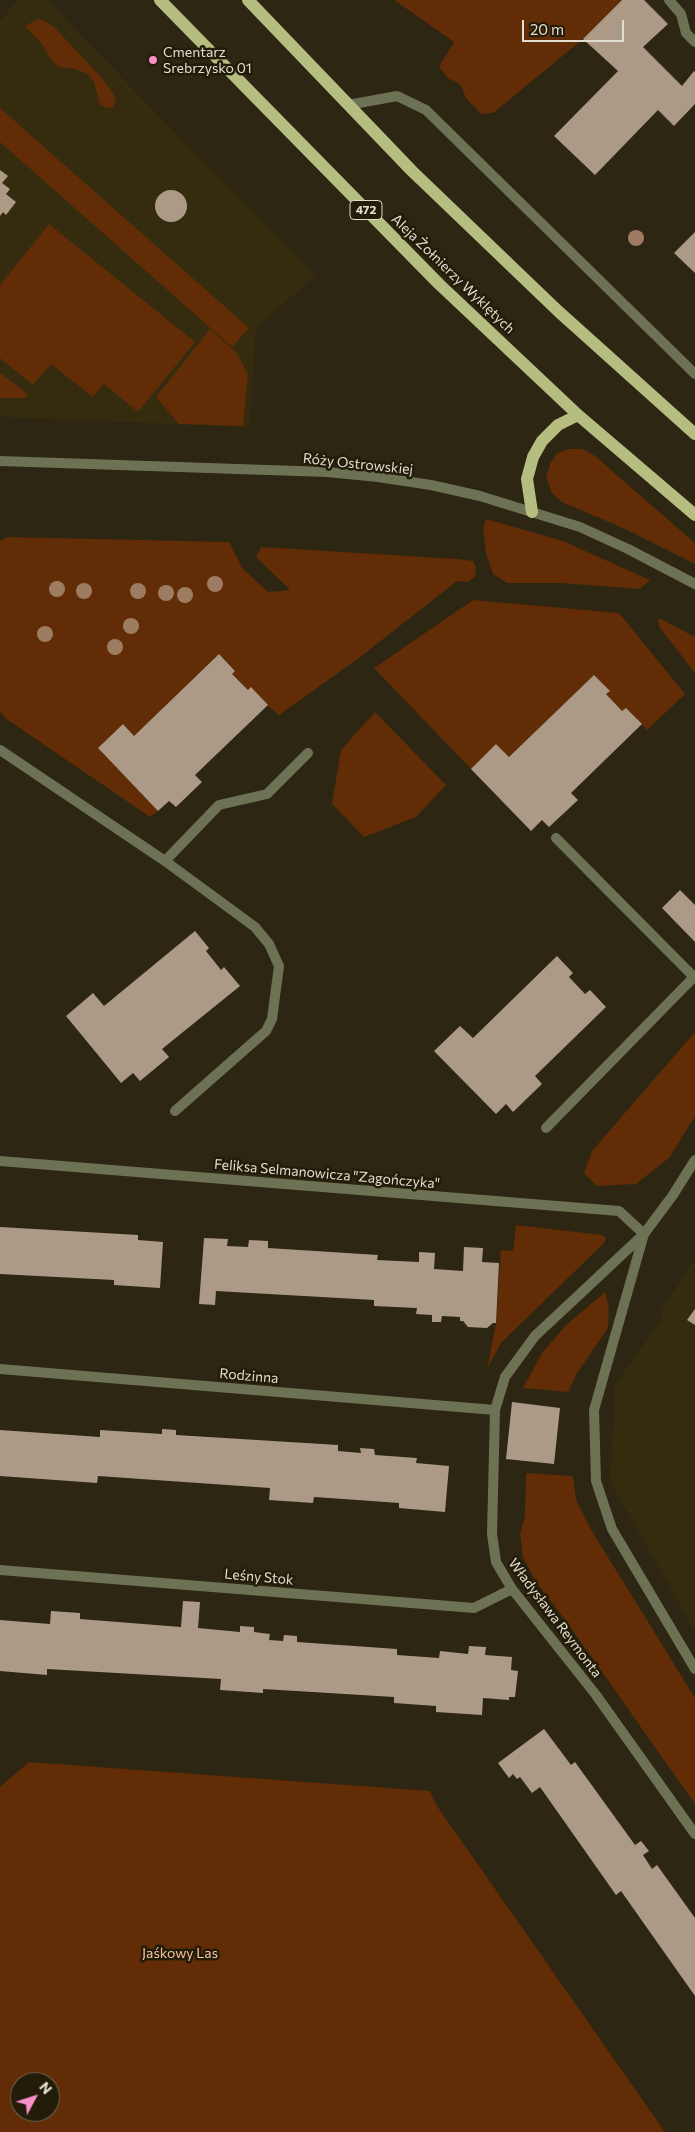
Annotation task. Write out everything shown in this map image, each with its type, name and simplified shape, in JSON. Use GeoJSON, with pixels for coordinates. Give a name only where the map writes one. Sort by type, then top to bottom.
{"type":"FeatureCollection","features":[{"type":"Feature","properties":{"kind":"main road","name":"Aleja Żołnierzy Wyklętych"},"geometry":{"type":"LineString","coordinates":[[160,0],[439,284],[578,415],[695,514]]}},
{"type":"Feature","properties":{"kind":"main road"},"geometry":{"type":"LineString","coordinates":[[248,0],[412,171],[558,311],[695,434]]}},
{"type":"Feature","properties":{"kind":"main road"},"geometry":{"type":"LineString","coordinates":[[532,512],[527,479],[533,457],[542,441],[558,425],[578,415]]}},
{"type":"Feature","properties":{"kind":"street"},"geometry":{"type":"LineString","coordinates":[[669,0],[681,14],[686,33],[695,42]]}},
{"type":"Feature","properties":{"kind":"street"},"geometry":{"type":"LineString","coordinates":[[348,105],[397,96],[426,110],[695,374]]}},
{"type":"Feature","properties":{"kind":"street","name":"Róży Ostrowskiej"},"geometry":{"type":"LineString","coordinates":[[0,461],[326,472],[431,485],[480,496],[580,527],[695,584]]}},
{"type":"Feature","properties":{"kind":"street"},"geometry":{"type":"LineString","coordinates":[[0,750],[165,861],[255,927],[269,944],[279,966],[272,1019],[266,1031],[175,1111]]}},
{"type":"Feature","properties":{"kind":"street"},"geometry":{"type":"LineString","coordinates":[[165,861],[219,805],[267,794],[308,753]]}},
{"type":"Feature","properties":{"kind":"street"},"geometry":{"type":"LineString","coordinates":[[546,1128],[694,977],[556,838]]}},
{"type":"Feature","properties":{"kind":"street","name":"Władysława Reymonta"},"geometry":{"type":"LineString","coordinates":[[695,1160],[673,1195],[644,1234],[535,1336],[505,1378],[495,1410],[492,1534],[496,1562],[512,1589],[596,1694],[695,1834]]}},
{"type":"Feature","properties":{"kind":"street","name":"Feliksa Selmanowicza \"Zagończyka\""},"geometry":{"type":"LineString","coordinates":[[0,1161],[619,1211],[644,1234]]}},
{"type":"Feature","properties":{"kind":"street","name":"Władysława Reymonta"},"geometry":{"type":"LineString","coordinates":[[644,1234],[594,1410],[596,1481],[612,1529],[695,1669]]}},
{"type":"Feature","properties":{"kind":"street","name":"Rodzinna"},"geometry":{"type":"LineString","coordinates":[[0,1369],[495,1410]]}},
{"type":"Feature","properties":{"kind":"street","name":"Leśny Stok"},"geometry":{"type":"LineString","coordinates":[[0,1570],[474,1608],[512,1589]]}},
{"type":"Feature","properties":{"kind":"shaded area"},"geometry":{"type":"Polygon","coordinates":[[[18,0],[48,0],[174,132],[316,276],[256,327],[250,427],[0,417],[0,21],[18,0]]]}},
{"type":"Feature","properties":{"kind":"shaded area"},"geometry":{"type":"Polygon","coordinates":[[[695,1259],[695,1632],[610,1481],[615,1385],[660,1321],[662,1309],[695,1259]]]}},
{"type":"Feature","properties":{"kind":"green space"},"geometry":{"type":"Polygon","coordinates":[[[394,0],[622,0],[583,39],[498,109],[493,113],[481,114],[466,98],[460,84],[448,78],[439,67],[454,42],[394,0]]]}},
{"type":"Feature","properties":{"kind":"green space"},"geometry":{"type":"Polygon","coordinates":[[[38,19],[54,27],[101,77],[113,93],[116,101],[113,107],[106,108],[100,104],[94,82],[88,74],[75,69],[59,67],[51,60],[43,45],[25,26],[38,19]]]}},
{"type":"Feature","properties":{"kind":"green space"},"geometry":{"type":"Polygon","coordinates":[[[0,108],[249,328],[232,347],[0,142],[0,108]]]}},
{"type":"Feature","properties":{"kind":"green space"},"geometry":{"type":"Polygon","coordinates":[[[49,224],[195,342],[138,412],[104,384],[93,397],[51,364],[33,385],[0,358],[0,285],[49,224]]]}},
{"type":"Feature","properties":{"kind":"green space"},"geometry":{"type":"Polygon","coordinates":[[[210,329],[236,352],[248,374],[243,426],[179,424],[156,397],[210,329]]]}},
{"type":"Feature","properties":{"kind":"green space"},"geometry":{"type":"Polygon","coordinates":[[[0,373],[28,394],[25,398],[0,398],[0,373]]]}},
{"type":"Feature","properties":{"kind":"green space"},"geometry":{"type":"Polygon","coordinates":[[[569,449],[582,449],[595,456],[695,543],[695,564],[625,529],[562,502],[552,493],[546,477],[550,464],[557,453],[569,449]]]}},
{"type":"Feature","properties":{"kind":"green space"},"geometry":{"type":"Polygon","coordinates":[[[486,519],[563,541],[650,580],[640,589],[561,583],[507,583],[493,574],[486,553],[483,530],[486,519]]]}},
{"type":"Feature","properties":{"kind":"green space"},"geometry":{"type":"Polygon","coordinates":[[[8,537],[229,542],[243,569],[268,592],[290,590],[256,557],[261,547],[457,559],[473,561],[476,568],[475,577],[468,582],[457,581],[359,658],[279,715],[248,690],[232,674],[235,670],[219,654],[134,736],[123,724],[98,748],[158,811],[150,817],[5,718],[0,712],[0,541],[8,537]]]}},
{"type":"Feature","properties":{"kind":"green space"},"geometry":{"type":"Polygon","coordinates":[[[473,600],[619,613],[685,694],[647,730],[626,708],[622,711],[606,694],[609,691],[594,675],[509,757],[496,744],[471,769],[374,668],[473,600]]]}},
{"type":"Feature","properties":{"kind":"green space"},"geometry":{"type":"Polygon","coordinates":[[[659,618],[695,637],[695,673],[660,628],[659,618]]]}},
{"type":"Feature","properties":{"kind":"green space"},"geometry":{"type":"Polygon","coordinates":[[[375,712],[446,785],[416,817],[364,837],[332,804],[341,750],[375,712]]]}},
{"type":"Feature","properties":{"kind":"green space"},"geometry":{"type":"Polygon","coordinates":[[[695,1032],[695,1116],[670,1157],[636,1184],[597,1186],[584,1173],[592,1151],[695,1032]]]}},
{"type":"Feature","properties":{"kind":"green space"},"geometry":{"type":"Polygon","coordinates":[[[516,1225],[602,1235],[606,1238],[604,1243],[501,1343],[487,1369],[496,1323],[501,1250],[513,1251],[516,1225]]]}},
{"type":"Feature","properties":{"kind":"green space"},"geometry":{"type":"Polygon","coordinates":[[[605,1292],[609,1308],[608,1328],[577,1373],[568,1392],[523,1388],[542,1353],[566,1325],[605,1292]]]}},
{"type":"Feature","properties":{"kind":"green space"},"geometry":{"type":"Polygon","coordinates":[[[526,1473],[573,1476],[576,1499],[590,1528],[695,1698],[695,1804],[564,1618],[536,1582],[523,1557],[520,1534],[525,1516],[526,1473]]]}},
{"type":"Feature","properties":{"kind":"green space","name":"Jaśkowy Las"},"geometry":{"type":"Polygon","coordinates":[[[29,1762],[430,1791],[437,1806],[665,2132],[0,2132],[0,1787],[29,1762]]]}},
{"type":"Feature","properties":{"kind":"building"},"geometry":{"type":"Polygon","coordinates":[[[622,0],[644,0],[668,24],[643,47],[682,86],[695,72],[695,104],[674,126],[658,110],[595,175],[554,136],[618,71],[583,39],[622,0]]]}},
{"type":"Feature","properties":{"kind":"building"},"geometry":{"type":"Polygon","coordinates":[[[0,170],[8,176],[2,183],[10,189],[6,194],[16,202],[6,215],[3,212],[0,216],[0,170]]]}},
{"type":"Feature","properties":{"kind":"building"},"geometry":{"type":"Polygon","coordinates":[[[171,190],[177,191],[182,195],[186,200],[186,212],[182,217],[177,221],[171,222],[165,221],[160,217],[156,212],[155,206],[156,200],[160,195],[165,191],[171,190]]]}},
{"type":"Feature","properties":{"kind":"building"},"geometry":{"type":"Polygon","coordinates":[[[695,232],[695,273],[674,253],[695,232]]]}},
{"type":"Feature","properties":{"kind":"building"},"geometry":{"type":"Polygon","coordinates":[[[219,654],[235,671],[232,674],[248,690],[251,687],[268,705],[195,775],[202,782],[176,807],[169,801],[158,811],[98,748],[123,724],[134,736],[219,654]]]}},
{"type":"Feature","properties":{"kind":"building"},"geometry":{"type":"Polygon","coordinates":[[[594,675],[610,691],[606,694],[622,711],[626,708],[642,724],[571,793],[578,800],[549,827],[542,820],[531,831],[471,769],[496,744],[509,757],[594,675]]]}},
{"type":"Feature","properties":{"kind":"building"},"geometry":{"type":"Polygon","coordinates":[[[680,890],[695,905],[695,942],[662,908],[680,890]]]}},
{"type":"Feature","properties":{"kind":"building"},"geometry":{"type":"Polygon","coordinates":[[[195,931],[209,948],[206,951],[221,970],[224,967],[240,986],[162,1049],[169,1057],[140,1081],[133,1073],[121,1083],[66,1016],[93,993],[104,1006],[195,931]]]}},
{"type":"Feature","properties":{"kind":"building"},"geometry":{"type":"Polygon","coordinates":[[[557,956],[573,973],[569,977],[585,994],[590,990],[606,1007],[535,1076],[542,1084],[513,1112],[506,1104],[496,1114],[434,1051],[460,1026],[473,1038],[557,956]]]}},
{"type":"Feature","properties":{"kind":"building"},"geometry":{"type":"Polygon","coordinates":[[[0,1227],[138,1235],[138,1240],[163,1242],[160,1288],[114,1285],[114,1280],[0,1274],[0,1227]]]}},
{"type":"Feature","properties":{"kind":"building"},"geometry":{"type":"Polygon","coordinates":[[[204,1238],[228,1239],[227,1246],[248,1247],[249,1240],[268,1241],[268,1248],[378,1255],[377,1260],[419,1262],[419,1252],[435,1253],[434,1269],[463,1271],[464,1247],[483,1248],[482,1262],[499,1263],[496,1323],[487,1328],[468,1327],[463,1321],[460,1321],[460,1317],[442,1316],[441,1322],[432,1322],[432,1315],[416,1314],[417,1308],[374,1306],[374,1300],[216,1291],[215,1305],[199,1304],[204,1238]]]}},
{"type":"Feature","properties":{"kind":"building"},"geometry":{"type":"Polygon","coordinates":[[[695,1309],[695,1325],[687,1320],[695,1309]]]}},
{"type":"Feature","properties":{"kind":"building"},"geometry":{"type":"Polygon","coordinates":[[[512,1402],[560,1408],[554,1464],[506,1459],[512,1402]]]}},
{"type":"Feature","properties":{"kind":"building"},"geometry":{"type":"Polygon","coordinates":[[[162,1429],[176,1430],[176,1435],[338,1445],[338,1451],[361,1453],[360,1448],[374,1449],[375,1455],[417,1458],[416,1463],[449,1466],[445,1512],[399,1508],[399,1503],[314,1497],[313,1503],[269,1500],[270,1488],[98,1476],[97,1483],[0,1476],[0,1430],[100,1437],[100,1430],[162,1434],[162,1429]]]}},
{"type":"Feature","properties":{"kind":"building"},"geometry":{"type":"Polygon","coordinates":[[[183,1601],[200,1602],[198,1628],[240,1632],[240,1626],[254,1627],[254,1632],[270,1634],[269,1640],[283,1641],[284,1635],[297,1636],[297,1642],[397,1649],[397,1655],[439,1658],[440,1651],[468,1654],[469,1646],[486,1647],[485,1655],[512,1657],[511,1670],[518,1671],[515,1697],[509,1697],[509,1700],[483,1698],[482,1715],[436,1712],[436,1706],[394,1703],[394,1697],[263,1689],[263,1693],[220,1690],[221,1679],[47,1669],[47,1675],[0,1671],[0,1620],[50,1624],[51,1611],[80,1613],[80,1619],[181,1627],[183,1601]]]}},
{"type":"Feature","properties":{"kind":"building"},"geometry":{"type":"Polygon","coordinates":[[[544,1729],[571,1765],[575,1762],[635,1845],[641,1841],[649,1851],[643,1855],[652,1869],[657,1865],[695,1918],[695,1996],[621,1891],[616,1895],[540,1787],[532,1793],[520,1777],[517,1779],[513,1774],[509,1778],[498,1763],[544,1729]]]}},
{"type":"Feature","properties":{"kind":"place","name":"Cmentarz Srebrzysko 01"},"geometry":{"type":"Point","coordinates":[153,60]}}]}
